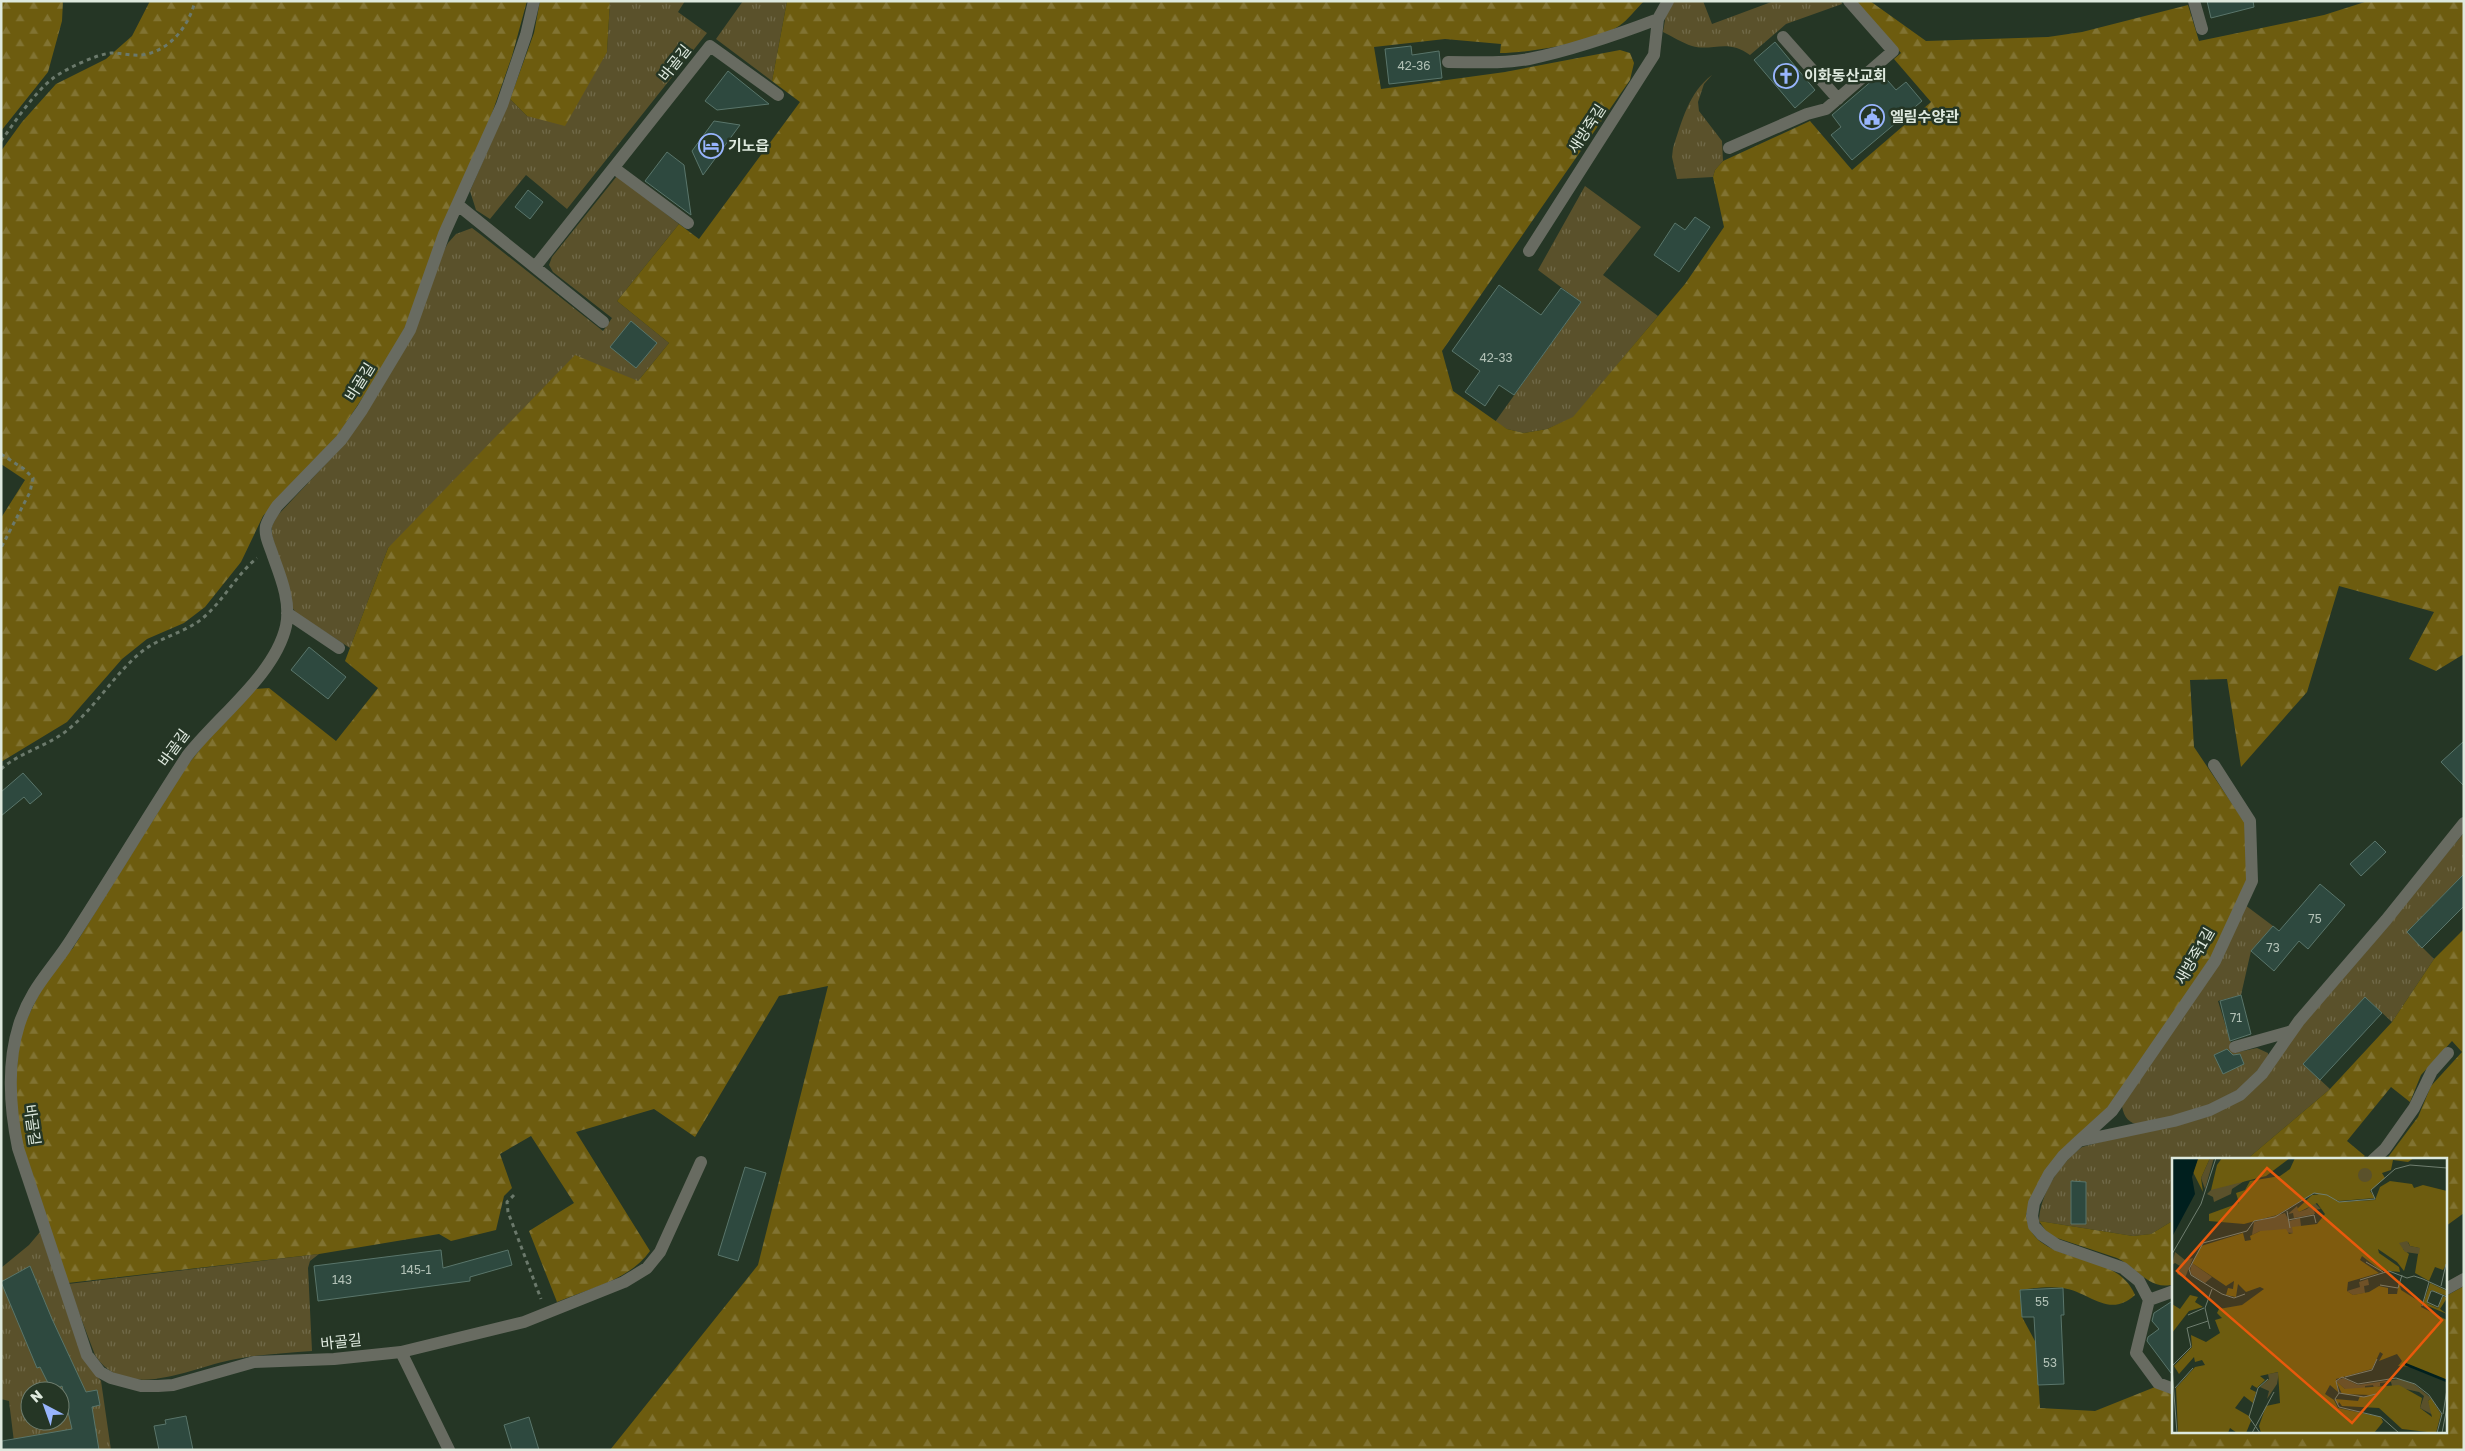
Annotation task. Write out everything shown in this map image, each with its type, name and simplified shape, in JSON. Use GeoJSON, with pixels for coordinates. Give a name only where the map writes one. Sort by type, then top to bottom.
{"type":"FeatureCollection","features":[{"type":"Feature","properties":{"kind":"lane","name":"바골길"},"geometry":{"type":"LineString","coordinates":[[534,1],[526,36],[505,96],[444,234],[410,330],[394,359],[341,440],[277,506],[269,518],[266,527],[267,539],[285,592],[287,613],[281,641],[271,661],[187,756],[69,943],[44,974],[30,997],[19,1025],[13,1049],[14,1131],[18,1148],[87,1355],[92,1365],[100,1372],[125,1383],[158,1386],[173,1385],[254,1362],[334,1360],[402,1352],[504,1328],[624,1282],[647,1268],[660,1252],[701,1162]]}},
{"type":"Feature","properties":{"kind":"lane","name":"새방죽길"},"geometry":{"type":"LineString","coordinates":[[1529,251],[1654,55],[1658,19],[1668,1]]}},
{"type":"Feature","properties":{"kind":"lane"},"geometry":{"type":"LineString","coordinates":[[1729,148],[1807,114],[1826,109],[1893,51],[1849,1]]}},
{"type":"Feature","properties":{"kind":"lane"},"geometry":{"type":"LineString","coordinates":[[2194,1],[2202,29]]}},
{"type":"Feature","properties":{"kind":"lane"},"geometry":{"type":"LineString","coordinates":[[1448,62],[1495,62],[1528,59],[1601,41],[1658,19]]}},
{"type":"Feature","properties":{"kind":"lane"},"geometry":{"type":"LineString","coordinates":[[1783,37],[1838,99]]}},
{"type":"Feature","properties":{"kind":"lane","name":"바골길"},"geometry":{"type":"LineString","coordinates":[[535,267],[710,46],[778,95]]}},
{"type":"Feature","properties":{"kind":"lane"},"geometry":{"type":"LineString","coordinates":[[614,168],[688,223]]}},
{"type":"Feature","properties":{"kind":"lane"},"geometry":{"type":"LineString","coordinates":[[458,205],[603,322]]}},
{"type":"Feature","properties":{"kind":"lane"},"geometry":{"type":"LineString","coordinates":[[287,613],[339,648]]}},
{"type":"Feature","properties":{"kind":"lane","name":"새방죽1길"},"geometry":{"type":"LineString","coordinates":[[2149,1300],[2139,1280],[2123,1268],[2057,1245],[2042,1235],[2034,1226],[2032,1216],[2034,1203],[2050,1174],[2063,1156],[2112,1110],[2215,961],[2252,881],[2250,821],[2214,765]]}},
{"type":"Feature","properties":{"kind":"lane"},"geometry":{"type":"LineString","coordinates":[[2079,1141],[2174,1121],[2210,1110],[2240,1095],[2262,1074],[2292,1031],[2386,920],[2464,823]]}},
{"type":"Feature","properties":{"kind":"lane"},"geometry":{"type":"LineString","coordinates":[[2235,1047],[2292,1031]]}},
{"type":"Feature","properties":{"kind":"lane"},"geometry":{"type":"LineString","coordinates":[[2375,1158],[2385,1149],[2414,1108],[2432,1072],[2448,1053]]}},
{"type":"Feature","properties":{"kind":"lane"},"geometry":{"type":"LineString","coordinates":[[2448,1288],[2464,1279]]}},
{"type":"Feature","properties":{"kind":"lane"},"geometry":{"type":"LineString","coordinates":[[2172,1292],[2149,1300],[2136,1354],[2158,1383],[2172,1388]]}},
{"type":"Feature","properties":{"kind":"lane"},"geometry":{"type":"LineString","coordinates":[[402,1352],[449,1450]]}},
{"type":"Feature","properties":{"kind":"path"},"geometry":{"type":"LineString","coordinates":[[1,141],[16,120],[51,79],[70,68],[110,53],[143,55],[174,42],[192,14],[195,1]]}},
{"type":"Feature","properties":{"kind":"path"},"geometry":{"type":"LineString","coordinates":[[1,454],[24,469],[33,478],[30,492],[1,548]]}},
{"type":"Feature","properties":{"kind":"path"},"geometry":{"type":"LineString","coordinates":[[1,769],[67,730],[89,712],[139,654],[155,642],[202,619],[252,563],[272,553]]}},
{"type":"Feature","properties":{"kind":"path"},"geometry":{"type":"LineString","coordinates":[[514,1195],[507,1202],[508,1212],[546,1313]]}},
{"type":"Feature","properties":{"kind":"green space"},"geometry":{"type":"Polygon","coordinates":[[[1,1],[63,1],[62,21],[48,72],[1,131],[1,1]]]}},
{"type":"Feature","properties":{"kind":"green space"},"geometry":{"type":"Polygon","coordinates":[[[150,1],[527,1],[512,56],[490,119],[411,314],[392,353],[338,435],[263,516],[241,562],[205,607],[184,623],[147,639],[122,659],[67,722],[1,762],[1,518],[25,480],[1,464],[1,151],[22,122],[56,84],[106,59],[132,36],[150,1]]]}},
{"type":"Feature","properties":{"kind":"green space"},"geometry":{"type":"Polygon","coordinates":[[[540,1],[610,1],[607,52],[565,126],[527,116],[510,99],[534,33],[540,1]]]}},
{"type":"Feature","properties":{"kind":"green space"},"geometry":{"type":"Polygon","coordinates":[[[610,1],[685,1],[678,12],[707,33],[567,209],[526,175],[490,219],[476,210],[470,191],[510,99],[527,116],[607,52],[610,1]]]}},
{"type":"Feature","properties":{"kind":"green space"},"geometry":{"type":"Polygon","coordinates":[[[743,1],[787,1],[772,81],[716,39],[743,1]]]}},
{"type":"Feature","properties":{"kind":"green space"},"geometry":{"type":"Polygon","coordinates":[[[787,1],[1644,1],[1629,18],[1608,32],[1578,42],[1544,49],[1500,53],[1501,44],[1445,39],[1374,47],[1381,89],[1505,72],[1620,50],[1630,53],[1634,63],[1630,80],[1442,351],[1453,391],[1507,429],[1524,433],[1547,429],[1573,417],[1685,284],[1724,227],[1713,177],[1715,170],[1723,161],[1810,121],[1852,170],[1931,102],[1894,59],[1901,53],[1855,1],[1870,1],[1926,41],[2048,37],[2082,32],[2188,5],[2199,41],[2324,15],[2368,1],[2464,1],[2464,654],[2436,671],[2409,659],[2434,612],[2339,586],[2307,692],[2241,767],[2227,679],[2190,680],[2194,747],[2245,823],[2247,881],[2210,960],[2109,1108],[2076,1138],[2026,1214],[2031,1231],[2042,1243],[2057,1251],[2110,1269],[2125,1280],[2135,1295],[2126,1302],[2117,1305],[2099,1302],[2073,1290],[2063,1288],[2047,1287],[2020,1290],[2022,1317],[2036,1343],[2040,1408],[2095,1411],[2155,1387],[2172,1394],[2172,1434],[2448,1434],[2448,1295],[2464,1286],[2464,1450],[610,1450],[758,1265],[828,986],[779,996],[695,1137],[654,1109],[576,1132],[650,1251],[642,1261],[631,1269],[595,1288],[557,1302],[529,1231],[574,1203],[531,1136],[500,1154],[512,1188],[504,1196],[496,1230],[451,1241],[439,1234],[319,1254],[68,1283],[18,1131],[16,1082],[18,1052],[23,1027],[49,974],[73,948],[186,767],[217,728],[255,689],[269,688],[336,741],[378,688],[345,661],[388,548],[575,355],[638,381],[669,343],[617,301],[679,224],[699,239],[800,102],[772,81],[787,1]]]}},
{"type":"Feature","properties":{"kind":"green space"},"geometry":{"type":"Polygon","coordinates":[[[1673,1],[1703,1],[1712,24],[1774,1],[1841,1],[1842,4],[1786,24],[1750,55],[1734,47],[1706,48],[1692,46],[1663,32],[1666,14],[1673,1]]]}},
{"type":"Feature","properties":{"kind":"green space"},"geometry":{"type":"Polygon","coordinates":[[[1712,75],[1704,84],[1698,102],[1699,111],[1722,141],[1723,161],[1715,170],[1713,177],[1677,179],[1672,157],[1673,148],[1692,98],[1697,90],[1712,75]]]}},
{"type":"Feature","properties":{"kind":"green space"},"geometry":{"type":"Polygon","coordinates":[[[617,176],[679,224],[617,301],[669,343],[638,381],[388,548],[350,648],[296,613],[292,607],[272,535],[272,526],[277,516],[338,451],[448,243],[456,234],[472,228],[603,331],[612,318],[553,272],[549,265],[552,257],[617,176]]]}},
{"type":"Feature","properties":{"kind":"green space"},"geometry":{"type":"Polygon","coordinates":[[[1585,186],[1641,227],[1603,275],[1658,316],[1573,418],[1547,429],[1524,433],[1507,429],[1495,422],[1581,302],[1538,270],[1585,186]]]}},
{"type":"Feature","properties":{"kind":"green space"},"geometry":{"type":"Polygon","coordinates":[[[2464,833],[2464,874],[2407,932],[2434,959],[2392,1022],[2365,997],[2303,1064],[2330,1089],[2248,1158],[2172,1158],[2172,1221],[2151,1234],[2133,1236],[2039,1221],[2040,1211],[2047,1190],[2059,1170],[2082,1147],[2223,1109],[2301,1025],[2464,833]]]}},
{"type":"Feature","properties":{"kind":"green space"},"geometry":{"type":"Polygon","coordinates":[[[2245,905],[2273,926],[2251,951],[2241,995],[2218,1001],[2234,1053],[2257,1048],[2268,1053],[2268,1059],[2240,1089],[2203,1108],[2140,1125],[2133,1123],[2124,1114],[2122,1106],[2245,905]]]}},
{"type":"Feature","properties":{"kind":"green space"},"geometry":{"type":"Polygon","coordinates":[[[2464,929],[2464,1213],[2448,1225],[2448,1158],[2387,1158],[2418,1117],[2431,1086],[2462,1052],[2452,1041],[2421,1075],[2410,1102],[2391,1087],[2347,1141],[2365,1156],[2362,1158],[2248,1158],[2330,1089],[2392,1022],[2434,959],[2464,929]]]}},
{"type":"Feature","properties":{"kind":"green space"},"geometry":{"type":"Polygon","coordinates":[[[2039,1221],[2133,1236],[2151,1234],[2172,1221],[2172,1284],[2158,1285],[2117,1258],[2054,1237],[2046,1231],[2039,1221]]]}},
{"type":"Feature","properties":{"kind":"green space"},"geometry":{"type":"Polygon","coordinates":[[[40,1232],[84,1360],[101,1381],[111,1450],[15,1450],[9,1401],[1,1399],[1,1268],[29,1245],[40,1232]]]}},
{"type":"Feature","properties":{"kind":"green space"},"geometry":{"type":"Polygon","coordinates":[[[319,1254],[310,1261],[308,1268],[312,1351],[236,1359],[161,1378],[142,1380],[124,1377],[108,1370],[95,1355],[68,1284],[319,1254]]]}},
{"type":"Feature","properties":{"kind":"building"},"geometry":{"type":"Polygon","coordinates":[[[2207,1],[2253,1],[2254,7],[2211,18],[2207,1]]]}},
{"type":"Feature","properties":{"kind":"building"},"geometry":{"type":"Polygon","coordinates":[[[1775,42],[1815,90],[1795,108],[1754,60],[1775,42]]]}},
{"type":"Feature","properties":{"kind":"building"},"geometry":{"type":"Polygon","coordinates":[[[1411,46],[1412,55],[1439,51],[1442,78],[1389,84],[1385,49],[1411,46]]]}},
{"type":"Feature","properties":{"kind":"building"},"geometry":{"type":"Polygon","coordinates":[[[728,71],[769,104],[717,110],[705,101],[728,71]]]}},
{"type":"Feature","properties":{"kind":"building"},"geometry":{"type":"Polygon","coordinates":[[[1881,73],[1896,90],[1906,82],[1922,101],[1852,160],[1831,135],[1841,127],[1832,115],[1881,73]]]}},
{"type":"Feature","properties":{"kind":"building"},"geometry":{"type":"Polygon","coordinates":[[[714,121],[740,125],[703,175],[692,151],[714,121]]]}},
{"type":"Feature","properties":{"kind":"building"},"geometry":{"type":"Polygon","coordinates":[[[667,152],[684,165],[691,215],[645,181],[667,152]]]}},
{"type":"Feature","properties":{"kind":"building"},"geometry":{"type":"Polygon","coordinates":[[[528,190],[543,202],[530,219],[515,207],[528,190]]]}},
{"type":"Feature","properties":{"kind":"building"},"geometry":{"type":"Polygon","coordinates":[[[1695,217],[1710,227],[1679,272],[1654,255],[1675,223],[1685,230],[1695,217]]]}},
{"type":"Feature","properties":{"kind":"building"},"geometry":{"type":"Polygon","coordinates":[[[1499,285],[1541,315],[1561,288],[1581,302],[1514,395],[1499,385],[1485,406],[1465,392],[1480,371],[1452,351],[1499,285]]]}},
{"type":"Feature","properties":{"kind":"building"},"geometry":{"type":"Polygon","coordinates":[[[631,321],[657,343],[636,368],[610,347],[631,321]]]}},
{"type":"Feature","properties":{"kind":"building"},"geometry":{"type":"Polygon","coordinates":[[[309,647],[346,677],[328,699],[291,670],[309,647]]]}},
{"type":"Feature","properties":{"kind":"building"},"geometry":{"type":"Polygon","coordinates":[[[2464,741],[2464,786],[2441,762],[2464,741]]]}},
{"type":"Feature","properties":{"kind":"building"},"geometry":{"type":"Polygon","coordinates":[[[23,773],[42,794],[30,804],[24,797],[1,816],[1,792],[23,773]]]}},
{"type":"Feature","properties":{"kind":"building"},"geometry":{"type":"Polygon","coordinates":[[[2375,841],[2386,852],[2361,876],[2350,864],[2375,841]]]}},
{"type":"Feature","properties":{"kind":"building"},"geometry":{"type":"Polygon","coordinates":[[[2464,874],[2464,906],[2422,948],[2407,932],[2464,874]]]}},
{"type":"Feature","properties":{"kind":"building"},"geometry":{"type":"Polygon","coordinates":[[[2320,884],[2345,905],[2308,949],[2299,941],[2274,971],[2251,951],[2273,926],[2279,931],[2320,884]]]}},
{"type":"Feature","properties":{"kind":"building"},"geometry":{"type":"Polygon","coordinates":[[[2241,995],[2251,1034],[2230,1041],[2220,1001],[2241,995]]]}},
{"type":"Feature","properties":{"kind":"building"},"geometry":{"type":"Polygon","coordinates":[[[2365,997],[2382,1013],[2320,1080],[2303,1064],[2365,997]]]}},
{"type":"Feature","properties":{"kind":"building"},"geometry":{"type":"Polygon","coordinates":[[[2227,1049],[2233,1055],[2240,1054],[2244,1064],[2223,1074],[2214,1055],[2227,1049]]]}},
{"type":"Feature","properties":{"kind":"building"},"geometry":{"type":"Polygon","coordinates":[[[745,1167],[766,1173],[738,1261],[718,1255],[745,1167]]]}},
{"type":"Feature","properties":{"kind":"building"},"geometry":{"type":"Polygon","coordinates":[[[2071,1181],[2086,1182],[2086,1224],[2071,1224],[2071,1181]]]}},
{"type":"Feature","properties":{"kind":"building"},"geometry":{"type":"Polygon","coordinates":[[[441,1250],[443,1268],[508,1250],[512,1265],[470,1277],[470,1281],[318,1301],[314,1266],[441,1250]]]}},
{"type":"Feature","properties":{"kind":"building"},"geometry":{"type":"Polygon","coordinates":[[[30,1266],[86,1392],[97,1390],[100,1405],[92,1407],[99,1450],[2,1450],[2,1441],[70,1431],[72,1429],[70,1420],[70,1381],[47,1381],[40,1367],[37,1368],[1,1282],[30,1266]]]}},
{"type":"Feature","properties":{"kind":"building"},"geometry":{"type":"Polygon","coordinates":[[[2063,1288],[2064,1315],[2061,1315],[2064,1384],[2038,1385],[2034,1317],[2022,1317],[2020,1290],[2063,1288]]]}},
{"type":"Feature","properties":{"kind":"building"},"geometry":{"type":"Polygon","coordinates":[[[2172,1301],[2172,1374],[2147,1341],[2148,1337],[2159,1329],[2152,1321],[2154,1313],[2172,1301]]]}},
{"type":"Feature","properties":{"kind":"building"},"geometry":{"type":"Polygon","coordinates":[[[186,1416],[193,1450],[159,1450],[154,1426],[166,1424],[165,1420],[186,1416]]]}},
{"type":"Feature","properties":{"kind":"building"},"geometry":{"type":"Polygon","coordinates":[[[529,1417],[539,1450],[512,1450],[504,1425],[529,1417]]]}},
{"type":"Feature","properties":{"kind":"place","name":"이화동산교회"},"geometry":{"type":"Point","coordinates":[1786,76]}},
{"type":"Feature","properties":{"kind":"place","name":"엘림수양관"},"geometry":{"type":"Point","coordinates":[1872,117]}},
{"type":"Feature","properties":{"kind":"place","name":"기노읍"},"geometry":{"type":"Point","coordinates":[711,146]}}]}
